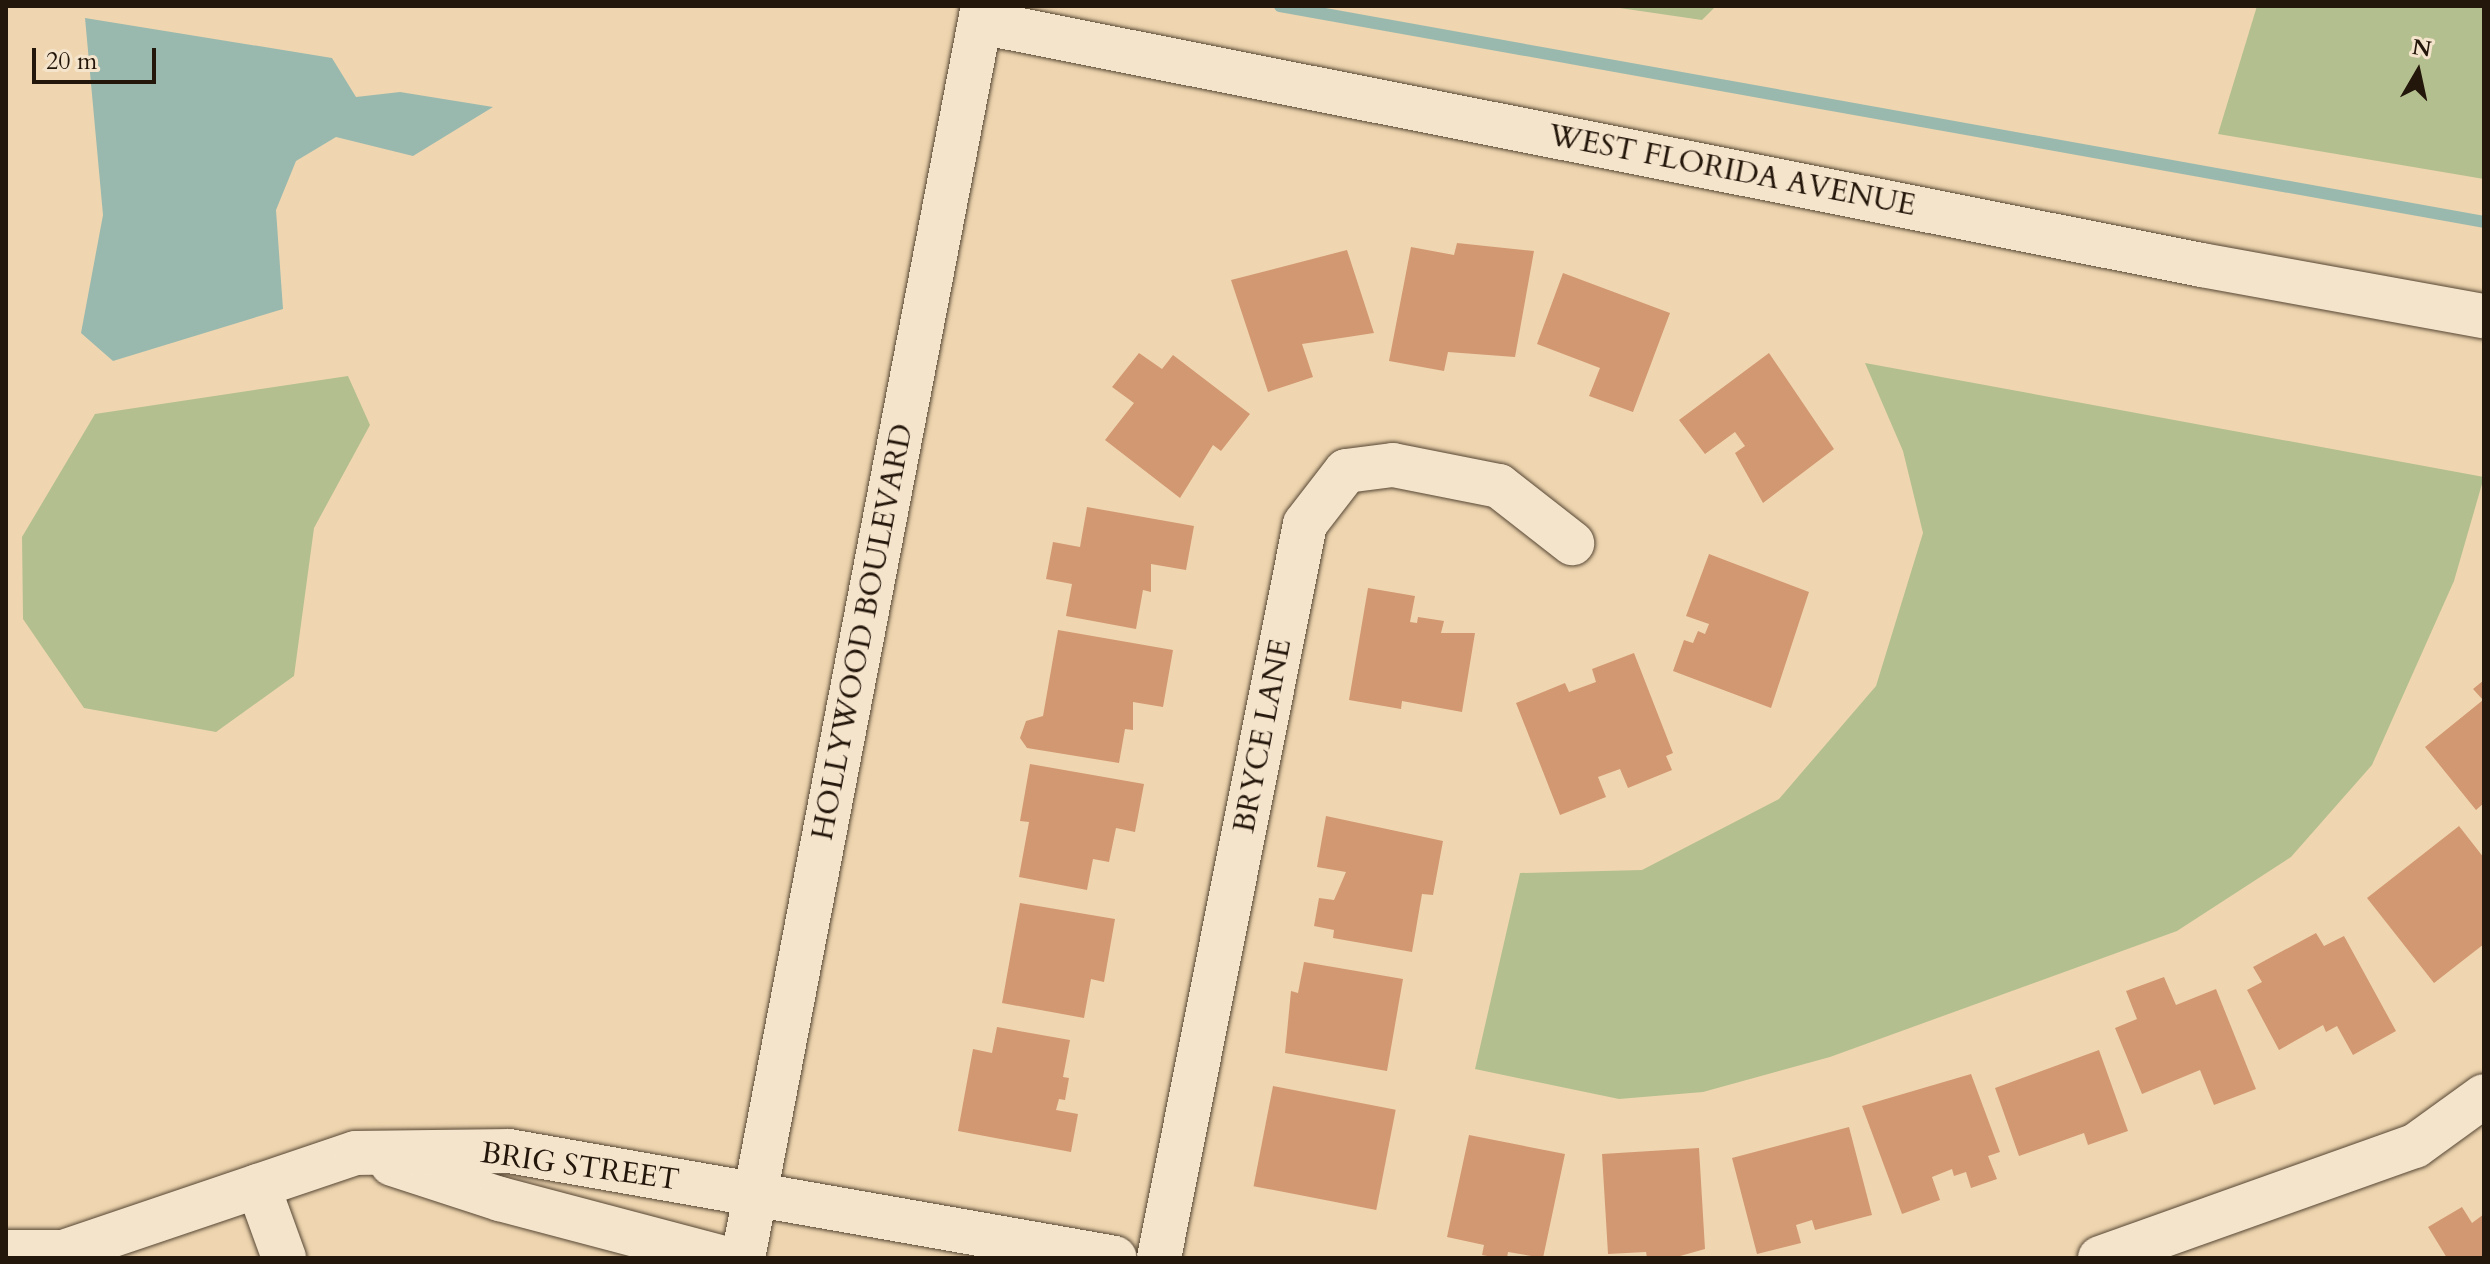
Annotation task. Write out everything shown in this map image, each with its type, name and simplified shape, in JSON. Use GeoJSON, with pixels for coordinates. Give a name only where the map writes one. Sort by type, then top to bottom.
{"type":"FeatureCollection","features":[{"type":"Feature","properties":{"kind":"street","name":"WEST FLORIDA AVENUE"},"geometry":{"type":"LineString","coordinates":[[982,14],[2186,262],[2484,316]]}},
{"type":"Feature","properties":{"kind":"street","name":"HOLLYWOOD BOULEVARD"},"geometry":{"type":"LineString","coordinates":[[743,1258],[982,14]]}},
{"type":"Feature","properties":{"kind":"street","name":"BRYCE LANE"},"geometry":{"type":"LineString","coordinates":[[1159,1258],[1305,524],[1346,471],[1393,465],[1499,486],[1572,543]]}},
{"type":"Feature","properties":{"kind":"street"},"geometry":{"type":"LineString","coordinates":[[2100,1258],[2415,1146],[2484,1096]]}},
{"type":"Feature","properties":{"kind":"street","name":"BRIG STREET"},"geometry":{"type":"LineString","coordinates":[[6,1252],[63,1252],[356,1153],[509,1151],[1115,1258]]}},
{"type":"Feature","properties":{"kind":"street","name":"BRIG STREET"},"geometry":{"type":"LineString","coordinates":[[356,1153],[500,1199],[724,1258]]}},
{"type":"Feature","properties":{"kind":"street"},"geometry":{"type":"LineString","coordinates":[[258,1186],[284,1258]]}},
{"type":"Feature","properties":{"kind":"green space"},"geometry":{"type":"Polygon","coordinates":[[[1606,6],[1716,6],[1702,20],[1606,6]]]}},
{"type":"Feature","properties":{"kind":"green space"},"geometry":{"type":"Polygon","coordinates":[[[2257,6],[2484,6],[2484,179],[2218,134],[2257,6]]]}},
{"type":"Feature","properties":{"kind":"green space"},"geometry":{"type":"Polygon","coordinates":[[[1865,363],[2484,477],[2454,581],[2372,765],[2291,857],[2177,931],[1830,1057],[1703,1092],[1619,1099],[1475,1069],[1520,873],[1642,870],[1779,799],[1876,686],[1923,533],[1903,451],[1865,363]]]}},
{"type":"Feature","properties":{"kind":"green space"},"geometry":{"type":"Polygon","coordinates":[[[348,376],[370,425],[314,528],[294,676],[216,732],[84,708],[23,619],[22,537],[95,414],[348,376]]]}},
{"type":"Feature","properties":{"kind":"water"},"geometry":{"type":"Polygon","coordinates":[[[85,18],[332,58],[356,97],[400,92],[493,107],[413,156],[336,137],[296,161],[276,210],[283,309],[113,361],[81,333],[103,215],[85,18]]]}},
{"type":"Feature","properties":{"kind":"building"},"geometry":{"type":"Polygon","coordinates":[[[1457,243],[1534,251],[1515,357],[1448,352],[1444,371],[1389,361],[1411,247],[1454,255],[1457,243]]]}},
{"type":"Feature","properties":{"kind":"building"},"geometry":{"type":"Polygon","coordinates":[[[1347,250],[1374,333],[1302,344],[1313,377],[1268,392],[1231,280],[1347,250]]]}},
{"type":"Feature","properties":{"kind":"building"},"geometry":{"type":"Polygon","coordinates":[[[1563,273],[1670,313],[1633,412],[1589,396],[1600,368],[1537,344],[1563,273]]]}},
{"type":"Feature","properties":{"kind":"building"},"geometry":{"type":"Polygon","coordinates":[[[1139,353],[1162,369],[1173,355],[1250,414],[1221,451],[1213,445],[1180,498],[1105,440],[1134,403],[1112,387],[1139,353]]]}},
{"type":"Feature","properties":{"kind":"building"},"geometry":{"type":"Polygon","coordinates":[[[1769,353],[1834,449],[1763,503],[1735,453],[1745,446],[1735,432],[1705,454],[1679,420],[1769,353]]]}},
{"type":"Feature","properties":{"kind":"building"},"geometry":{"type":"Polygon","coordinates":[[[1087,507],[1194,526],[1186,570],[1151,564],[1151,592],[1143,590],[1136,629],[1066,616],[1072,584],[1046,579],[1053,542],[1080,547],[1087,507]]]}},
{"type":"Feature","properties":{"kind":"building"},"geometry":{"type":"Polygon","coordinates":[[[1709,554],[1809,592],[1771,708],[1673,671],[1684,640],[1693,643],[1698,631],[1705,634],[1709,624],[1686,616],[1709,554]]]}},
{"type":"Feature","properties":{"kind":"building"},"geometry":{"type":"Polygon","coordinates":[[[1368,588],[1415,596],[1410,622],[1417,623],[1418,617],[1444,621],[1441,633],[1475,633],[1462,712],[1402,701],[1401,709],[1349,700],[1368,588]]]}},
{"type":"Feature","properties":{"kind":"building"},"geometry":{"type":"Polygon","coordinates":[[[1058,630],[1173,650],[1163,707],[1133,702],[1133,730],[1125,729],[1119,763],[1027,748],[1020,738],[1026,721],[1043,716],[1058,630]]]}},
{"type":"Feature","properties":{"kind":"building"},"geometry":{"type":"Polygon","coordinates":[[[1634,653],[1673,753],[1666,756],[1672,770],[1628,788],[1620,769],[1598,777],[1606,797],[1560,815],[1516,703],[1565,683],[1569,692],[1596,682],[1592,669],[1634,653]]]}},
{"type":"Feature","properties":{"kind":"building"},"geometry":{"type":"Polygon","coordinates":[[[2484,680],[2484,803],[2476,810],[2425,747],[2483,700],[2473,689],[2484,680]]]}},
{"type":"Feature","properties":{"kind":"building"},"geometry":{"type":"Polygon","coordinates":[[[1030,764],[1144,784],[1135,832],[1116,828],[1109,862],[1093,859],[1087,890],[1019,877],[1029,822],[1020,821],[1030,764]]]}},
{"type":"Feature","properties":{"kind":"building"},"geometry":{"type":"Polygon","coordinates":[[[1326,816],[1443,841],[1433,895],[1422,894],[1412,952],[1333,938],[1334,930],[1314,926],[1319,898],[1334,900],[1346,872],[1317,867],[1326,816]]]}},
{"type":"Feature","properties":{"kind":"building"},"geometry":{"type":"Polygon","coordinates":[[[2459,826],[2484,858],[2484,944],[2434,983],[2367,898],[2459,826]]]}},
{"type":"Feature","properties":{"kind":"building"},"geometry":{"type":"Polygon","coordinates":[[[1020,903],[1115,919],[1104,982],[1091,979],[1084,1018],[1002,1003],[1020,903]]]}},
{"type":"Feature","properties":{"kind":"building"},"geometry":{"type":"Polygon","coordinates":[[[2316,933],[2324,946],[2344,936],[2396,1031],[2353,1055],[2337,1026],[2326,1032],[2323,1025],[2279,1050],[2247,990],[2262,982],[2253,967],[2316,933]]]}},
{"type":"Feature","properties":{"kind":"building"},"geometry":{"type":"Polygon","coordinates":[[[1304,962],[1403,979],[1387,1071],[1285,1053],[1291,991],[1298,993],[1304,962]]]}},
{"type":"Feature","properties":{"kind":"building"},"geometry":{"type":"Polygon","coordinates":[[[2164,977],[2176,1005],[2216,989],[2256,1089],[2214,1105],[2200,1070],[2142,1094],[2115,1028],[2137,1019],[2126,991],[2164,977]]]}},
{"type":"Feature","properties":{"kind":"building"},"geometry":{"type":"Polygon","coordinates":[[[997,1027],[1070,1040],[1063,1077],[1069,1078],[1065,1100],[1059,1099],[1056,1110],[1078,1114],[1071,1152],[958,1131],[973,1049],[992,1053],[997,1027]]]}},
{"type":"Feature","properties":{"kind":"building"},"geometry":{"type":"Polygon","coordinates":[[[2099,1050],[2128,1131],[2088,1145],[2084,1133],[2019,1156],[1995,1088],[2099,1050]]]}},
{"type":"Feature","properties":{"kind":"building"},"geometry":{"type":"Polygon","coordinates":[[[1971,1074],[2000,1152],[1988,1156],[1997,1179],[1971,1188],[1966,1172],[1954,1176],[1952,1169],[1932,1177],[1940,1200],[1902,1214],[1862,1106],[1971,1074]]]}},
{"type":"Feature","properties":{"kind":"building"},"geometry":{"type":"Polygon","coordinates":[[[1273,1086],[1396,1110],[1376,1210],[1254,1186],[1273,1086]]]}},
{"type":"Feature","properties":{"kind":"building"},"geometry":{"type":"Polygon","coordinates":[[[1849,1127],[1872,1215],[1815,1230],[1812,1220],[1796,1225],[1801,1243],[1757,1254],[1732,1158],[1849,1127]]]}},
{"type":"Feature","properties":{"kind":"building"},"geometry":{"type":"Polygon","coordinates":[[[1469,1135],[1565,1154],[1543,1258],[1508,1252],[1507,1258],[1482,1255],[1484,1245],[1447,1237],[1469,1135]]]}},
{"type":"Feature","properties":{"kind":"building"},"geometry":{"type":"Polygon","coordinates":[[[1699,1148],[1705,1249],[1673,1258],[1647,1258],[1646,1252],[1608,1254],[1602,1154],[1699,1148]]]}},
{"type":"Feature","properties":{"kind":"building"},"geometry":{"type":"Polygon","coordinates":[[[2462,1207],[2472,1223],[2484,1214],[2484,1258],[2447,1258],[2428,1227],[2462,1207]]]}},
{"type":"Feature","properties":{"kind":"waterway"},"geometry":{"type":"LineString","coordinates":[[1280,6],[2484,222]]}}]}
